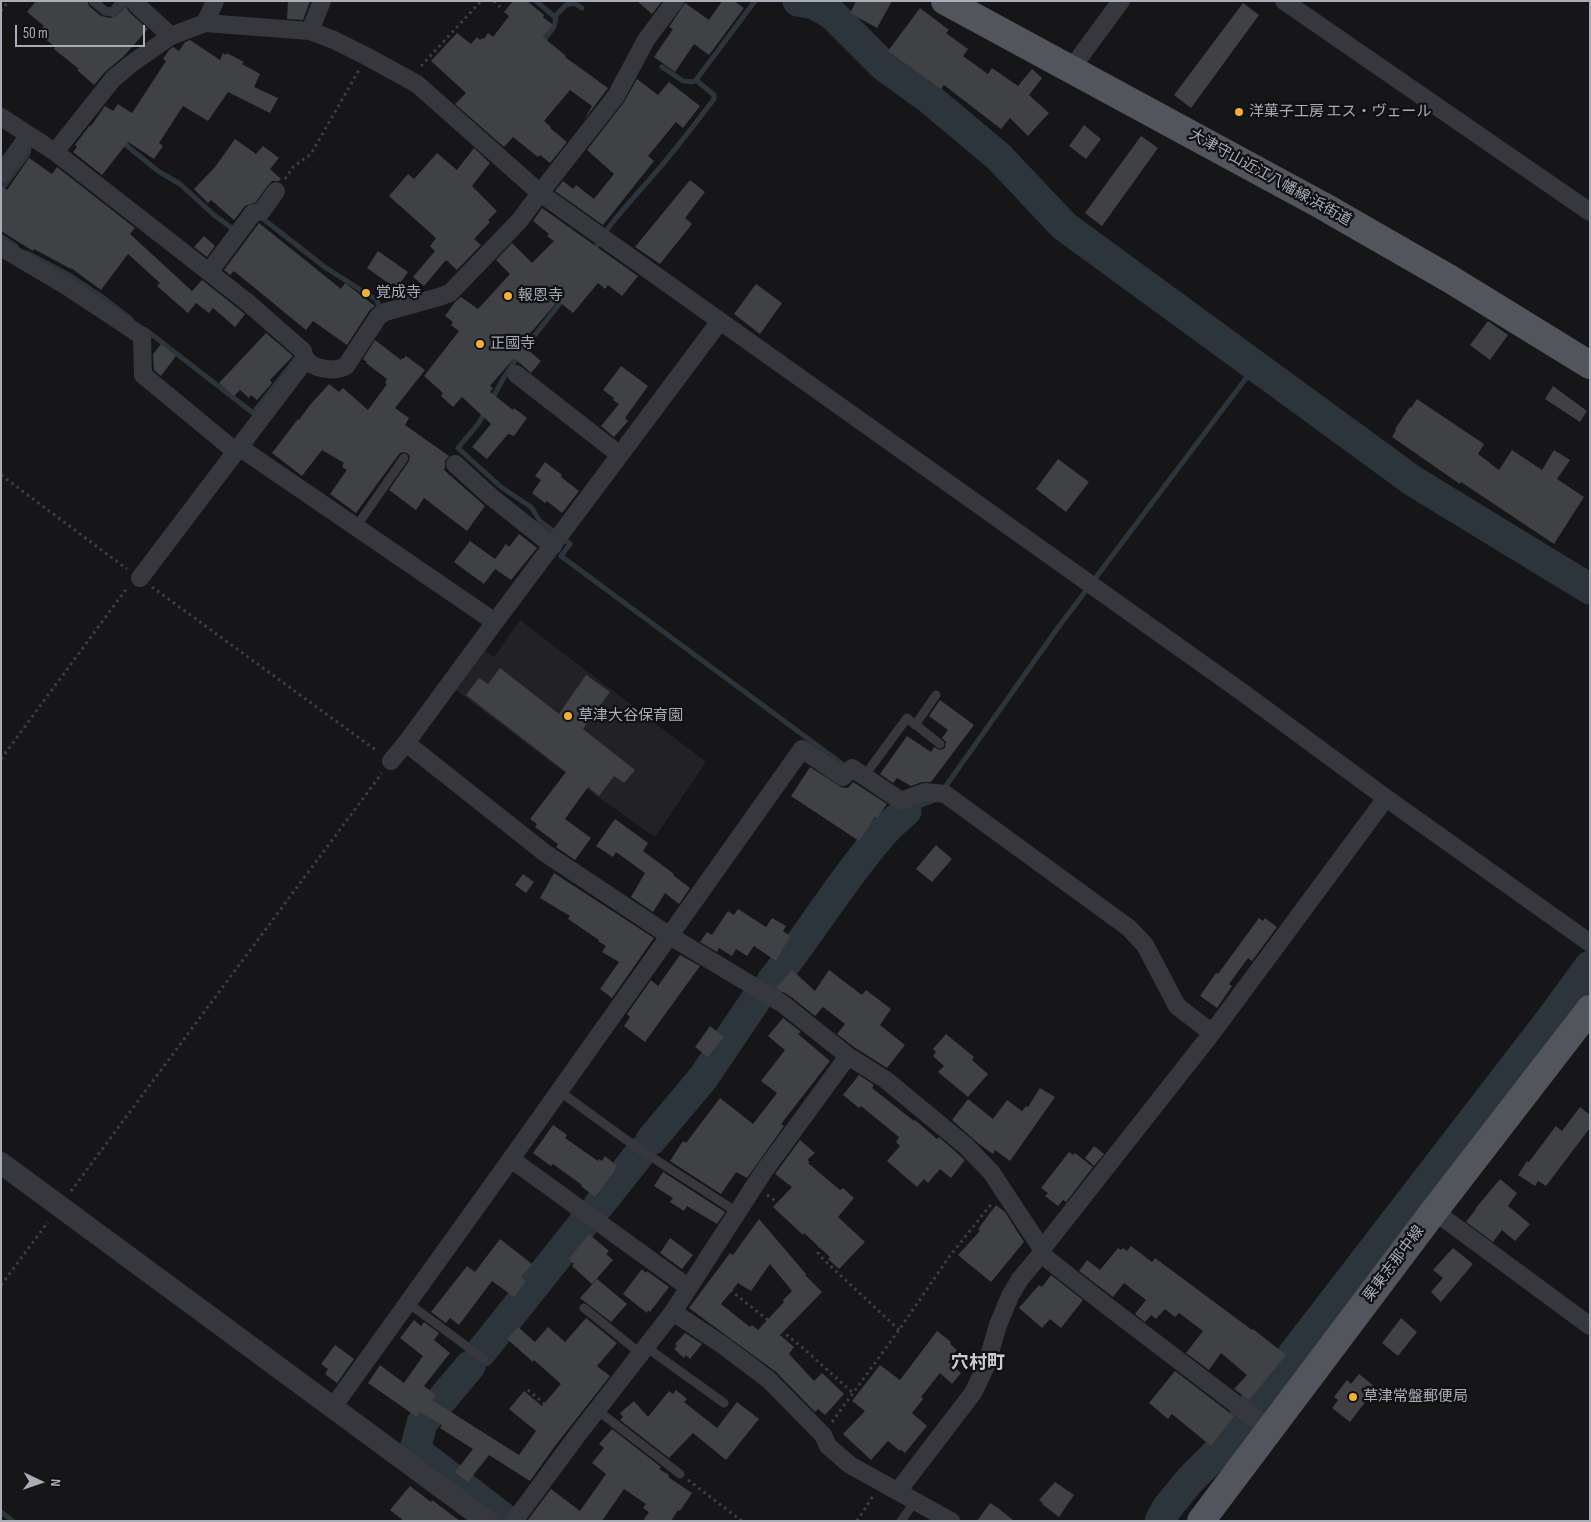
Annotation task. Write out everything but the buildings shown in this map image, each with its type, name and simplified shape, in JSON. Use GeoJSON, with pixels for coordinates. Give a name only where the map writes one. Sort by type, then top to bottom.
{"type":"FeatureCollection","features":[{"type":"Feature","properties":{"kind":"main road","name":"大津守山近江八幡線;浜街道"},"geometry":{"type":"LineString","coordinates":[[945,1],[1322,206],[1450,279],[1590,365]]}},
{"type":"Feature","properties":{"kind":"main road","name":"栗東志那中線"},"geometry":{"type":"LineString","coordinates":[[1201,1521],[1434,1211],[1590,1009]]}},
{"type":"Feature","properties":{"kind":"street"},"geometry":{"type":"LineString","coordinates":[[136,1],[171,36]]}},
{"type":"Feature","properties":{"kind":"street"},"geometry":{"type":"LineString","coordinates":[[205,23],[215,1]]}},
{"type":"Feature","properties":{"kind":"street"},"geometry":{"type":"LineString","coordinates":[[310,31],[322,1]]}},
{"type":"Feature","properties":{"kind":"street"},"geometry":{"type":"LineString","coordinates":[[1,117],[25,141],[55,152],[246,300],[304,351],[306,359],[321,369],[339,369],[346,366],[378,317],[385,312],[450,292],[520,220],[616,96],[646,40],[676,1]]}},
{"type":"Feature","properties":{"kind":"street"},"geometry":{"type":"LineString","coordinates":[[1071,69],[1121,1]]}},
{"type":"Feature","properties":{"kind":"street"},"geometry":{"type":"LineString","coordinates":[[1284,1],[1590,212]]}},
{"type":"Feature","properties":{"kind":"street"},"geometry":{"type":"LineString","coordinates":[[55,152],[113,79],[171,36],[205,23],[310,31],[334,40],[366,56],[417,84],[540,193],[1233,686],[1386,798],[1590,943]]}},
{"type":"Feature","properties":{"kind":"street"},"geometry":{"type":"LineString","coordinates":[[1,174],[25,141]]}},
{"type":"Feature","properties":{"kind":"street"},"geometry":{"type":"LineString","coordinates":[[210,272],[253,213],[262,211],[276,191]]}},
{"type":"Feature","properties":{"kind":"street"},"geometry":{"type":"LineString","coordinates":[[1,247],[68,287],[142,336],[142,375],[237,449],[495,622]]}},
{"type":"Feature","properties":{"kind":"street"},"geometry":{"type":"LineString","coordinates":[[391,761],[720,321]]}},
{"type":"Feature","properties":{"kind":"street"},"geometry":{"type":"LineString","coordinates":[[138,577],[306,359]]}},
{"type":"Feature","properties":{"kind":"street"},"geometry":{"type":"LineString","coordinates":[[516,374],[620,455]]}},
{"type":"Feature","properties":{"kind":"street"},"geometry":{"type":"LineString","coordinates":[[455,464],[553,546]]}},
{"type":"Feature","properties":{"kind":"street"},"geometry":{"type":"LineString","coordinates":[[406,743],[545,853],[670,936],[783,1004],[848,1056],[886,1080],[966,1146],[992,1172],[1041,1251],[1270,1430]]}},
{"type":"Feature","properties":{"kind":"street"},"geometry":{"type":"LineString","coordinates":[[333,1407],[802,750],[843,777],[852,768],[901,801],[924,792],[945,794],[1129,928],[1145,945],[1176,1006],[1212,1032]]}},
{"type":"Feature","properties":{"kind":"street"},"geometry":{"type":"LineString","coordinates":[[898,1490],[973,1393],[986,1366],[998,1326],[1010,1296],[1020,1279],[1212,1032],[1386,798]]}},
{"type":"Feature","properties":{"kind":"street"},"geometry":{"type":"LineString","coordinates":[[514,1521],[579,1433],[673,1312],[754,1186],[798,1122],[848,1056]]}},
{"type":"Feature","properties":{"kind":"street"},"geometry":{"type":"LineString","coordinates":[[511,1159],[688,1288]]}},
{"type":"Feature","properties":{"kind":"street"},"geometry":{"type":"LineString","coordinates":[[1,1163],[487,1521]]}},
{"type":"Feature","properties":{"kind":"street"},"geometry":{"type":"LineString","coordinates":[[1434,1211],[1590,1326]]}},
{"type":"Feature","properties":{"kind":"street"},"geometry":{"type":"LineString","coordinates":[[673,1312],[724,1346],[769,1380],[823,1435],[828,1446],[850,1465],[951,1521]]}},
{"type":"Feature","properties":{"kind":"lane"},"geometry":{"type":"LineString","coordinates":[[93,1],[105,11],[112,12],[124,1]]}},
{"type":"Feature","properties":{"kind":"lane"},"geometry":{"type":"LineString","coordinates":[[356,527],[404,458]]}},
{"type":"Feature","properties":{"kind":"lane"},"geometry":{"type":"LineString","coordinates":[[915,725],[936,696]]}},
{"type":"Feature","properties":{"kind":"lane"},"geometry":{"type":"LineString","coordinates":[[865,775],[907,718],[940,744]]}},
{"type":"Feature","properties":{"kind":"lane"},"geometry":{"type":"LineString","coordinates":[[560,1091],[636,1147],[737,1212]]}},
{"type":"Feature","properties":{"kind":"lane"},"geometry":{"type":"LineString","coordinates":[[408,1303],[484,1359]]}},
{"type":"Feature","properties":{"kind":"lane"},"geometry":{"type":"LineString","coordinates":[[584,1308],[724,1403]]}},
{"type":"Feature","properties":{"kind":"lane"},"geometry":{"type":"LineString","coordinates":[[597,1410],[680,1474]]}},
{"type":"Feature","properties":{"kind":"lane"},"geometry":{"type":"LineString","coordinates":[[901,1521],[916,1500]]}},
{"type":"Feature","properties":{"kind":"path"},"geometry":{"type":"LineString","coordinates":[[1,10],[9,1]]}},
{"type":"Feature","properties":{"kind":"path"},"geometry":{"type":"LineString","coordinates":[[408,80],[481,1]]}},
{"type":"Feature","properties":{"kind":"path"},"geometry":{"type":"LineString","coordinates":[[494,1],[500,7]]}},
{"type":"Feature","properties":{"kind":"path"},"geometry":{"type":"LineString","coordinates":[[276,191],[293,166],[311,154],[366,56]]}},
{"type":"Feature","properties":{"kind":"path"},"geometry":{"type":"LineString","coordinates":[[1,475],[391,761],[1,1285]]}},
{"type":"Feature","properties":{"kind":"path"},"geometry":{"type":"LineString","coordinates":[[1,759],[138,577]]}},
{"type":"Feature","properties":{"kind":"path"},"geometry":{"type":"LineString","coordinates":[[754,1186],[797,1216],[822,1238],[823,1241],[818,1248],[818,1253],[821,1257],[899,1330]]}},
{"type":"Feature","properties":{"kind":"path"},"geometry":{"type":"LineString","coordinates":[[823,1435],[949,1257],[1003,1190]]}},
{"type":"Feature","properties":{"kind":"path"},"geometry":{"type":"LineString","coordinates":[[698,1272],[708,1274],[728,1289],[802,1348],[853,1393]]}},
{"type":"Feature","properties":{"kind":"path"},"geometry":{"type":"LineString","coordinates":[[528,1390],[579,1433]]}},
{"type":"Feature","properties":{"kind":"path"},"geometry":{"type":"LineString","coordinates":[[680,1474],[742,1521]]}},
{"type":"Feature","properties":{"kind":"path"},"geometry":{"type":"LineString","coordinates":[[857,1521],[882,1483]]}},
{"type":"Feature","properties":{"kind":"shaded area","name":"草津大谷保育園"},"geometry":{"type":"Polygon","coordinates":[[[520,620],[706,762],[655,837],[578,783],[456,690],[485,651],[494,657],[520,620]]]}},
{"type":"Feature","properties":{"kind":"waterway"},"geometry":{"type":"LineString","coordinates":[[111,21],[128,1]]}},
{"type":"Feature","properties":{"kind":"waterway"},"geometry":{"type":"LineString","coordinates":[[536,1],[556,18],[554,27],[542,43]]}},
{"type":"Feature","properties":{"kind":"waterway"},"geometry":{"type":"LineString","coordinates":[[594,251],[615,220],[671,154],[714,99],[714,95],[696,80],[755,1]]}},
{"type":"Feature","properties":{"kind":"waterway"},"geometry":{"type":"LineString","coordinates":[[798,1],[814,4],[832,14],[884,66],[931,100],[999,157],[1064,226],[1413,481],[1590,589]]}},
{"type":"Feature","properties":{"kind":"waterway"},"geometry":{"type":"LineString","coordinates":[[554,17],[566,5],[574,3],[582,8]]}},
{"type":"Feature","properties":{"kind":"waterway"},"geometry":{"type":"LineString","coordinates":[[662,67],[683,81],[693,82],[696,80]]}},
{"type":"Feature","properties":{"kind":"waterway"},"geometry":{"type":"LineString","coordinates":[[121,141],[158,171],[180,184],[214,215],[236,231]]}},
{"type":"Feature","properties":{"kind":"waterway"},"geometry":{"type":"LineString","coordinates":[[1,190],[28,154],[29,148],[27,147]]}},
{"type":"Feature","properties":{"kind":"waterway"},"geometry":{"type":"LineString","coordinates":[[259,217],[326,268],[377,300],[379,306],[376,310]]}},
{"type":"Feature","properties":{"kind":"waterway"},"geometry":{"type":"LineString","coordinates":[[1,236],[16,246]]}},
{"type":"Feature","properties":{"kind":"waterway"},"geometry":{"type":"LineString","coordinates":[[27,253],[69,275],[131,319]]}},
{"type":"Feature","properties":{"kind":"waterway"},"geometry":{"type":"LineString","coordinates":[[491,401],[516,359],[564,298]]}},
{"type":"Feature","properties":{"kind":"waterway"},"geometry":{"type":"LineString","coordinates":[[146,330],[253,413],[297,357]]}},
{"type":"Feature","properties":{"kind":"waterway"},"geometry":{"type":"LineString","coordinates":[[943,790],[1057,629],[1256,365]]}},
{"type":"Feature","properties":{"kind":"waterway"},"geometry":{"type":"LineString","coordinates":[[486,411],[458,448],[501,487],[531,507],[540,521],[570,544],[561,556],[849,769]]}},
{"type":"Feature","properties":{"kind":"waterway"},"geometry":{"type":"LineString","coordinates":[[900,806],[906,811],[937,799]]}},
{"type":"Feature","properties":{"kind":"waterway"},"geometry":{"type":"LineString","coordinates":[[772,981],[866,853],[906,811]]}},
{"type":"Feature","properties":{"kind":"waterway"},"geometry":{"type":"LineString","coordinates":[[1254,1405],[1590,966]]}},
{"type":"Feature","properties":{"kind":"waterway"},"geometry":{"type":"LineString","coordinates":[[651,1140],[703,1078],[755,1001]]}},
{"type":"Feature","properties":{"kind":"waterway"},"geometry":{"type":"LineString","coordinates":[[599,1205],[641,1152]]}},
{"type":"Feature","properties":{"kind":"waterway"},"geometry":{"type":"LineString","coordinates":[[481,1352],[583,1224]]}},
{"type":"Feature","properties":{"kind":"waterway"},"geometry":{"type":"LineString","coordinates":[[470,1366],[422,1423],[415,1450],[502,1517]]}},
{"type":"Feature","properties":{"kind":"waterway"},"geometry":{"type":"LineString","coordinates":[[1160,1521],[1167,1508],[1190,1480],[1215,1455],[1244,1420]]}},
{"type":"Feature","properties":{"kind":"waterway"},"geometry":{"type":"LineString","coordinates":[[1,1512],[13,1521]]}},
{"type":"Feature","properties":{"kind":"place","name":"洋菓子工房 エス・ヴェール"},"geometry":{"type":"Point","coordinates":[1239,112]}},
{"type":"Feature","properties":{"kind":"place","name":"覚成寺"},"geometry":{"type":"Point","coordinates":[366,293]}},
{"type":"Feature","properties":{"kind":"place","name":"報恩寺"},"geometry":{"type":"Point","coordinates":[508,296]}},
{"type":"Feature","properties":{"kind":"place","name":"正國寺"},"geometry":{"type":"Point","coordinates":[480,344]}},
{"type":"Feature","properties":{"kind":"place","name":"草津大谷保育園"},"geometry":{"type":"Point","coordinates":[568,716]}},
{"type":"Feature","properties":{"kind":"place","name":"草津常盤郵便局"},"geometry":{"type":"Point","coordinates":[1353,1397]}},
{"type":"Feature","properties":{"kind":"district","name":"穴村町"},"geometry":{"type":"Point","coordinates":[978,1363]}}]}
